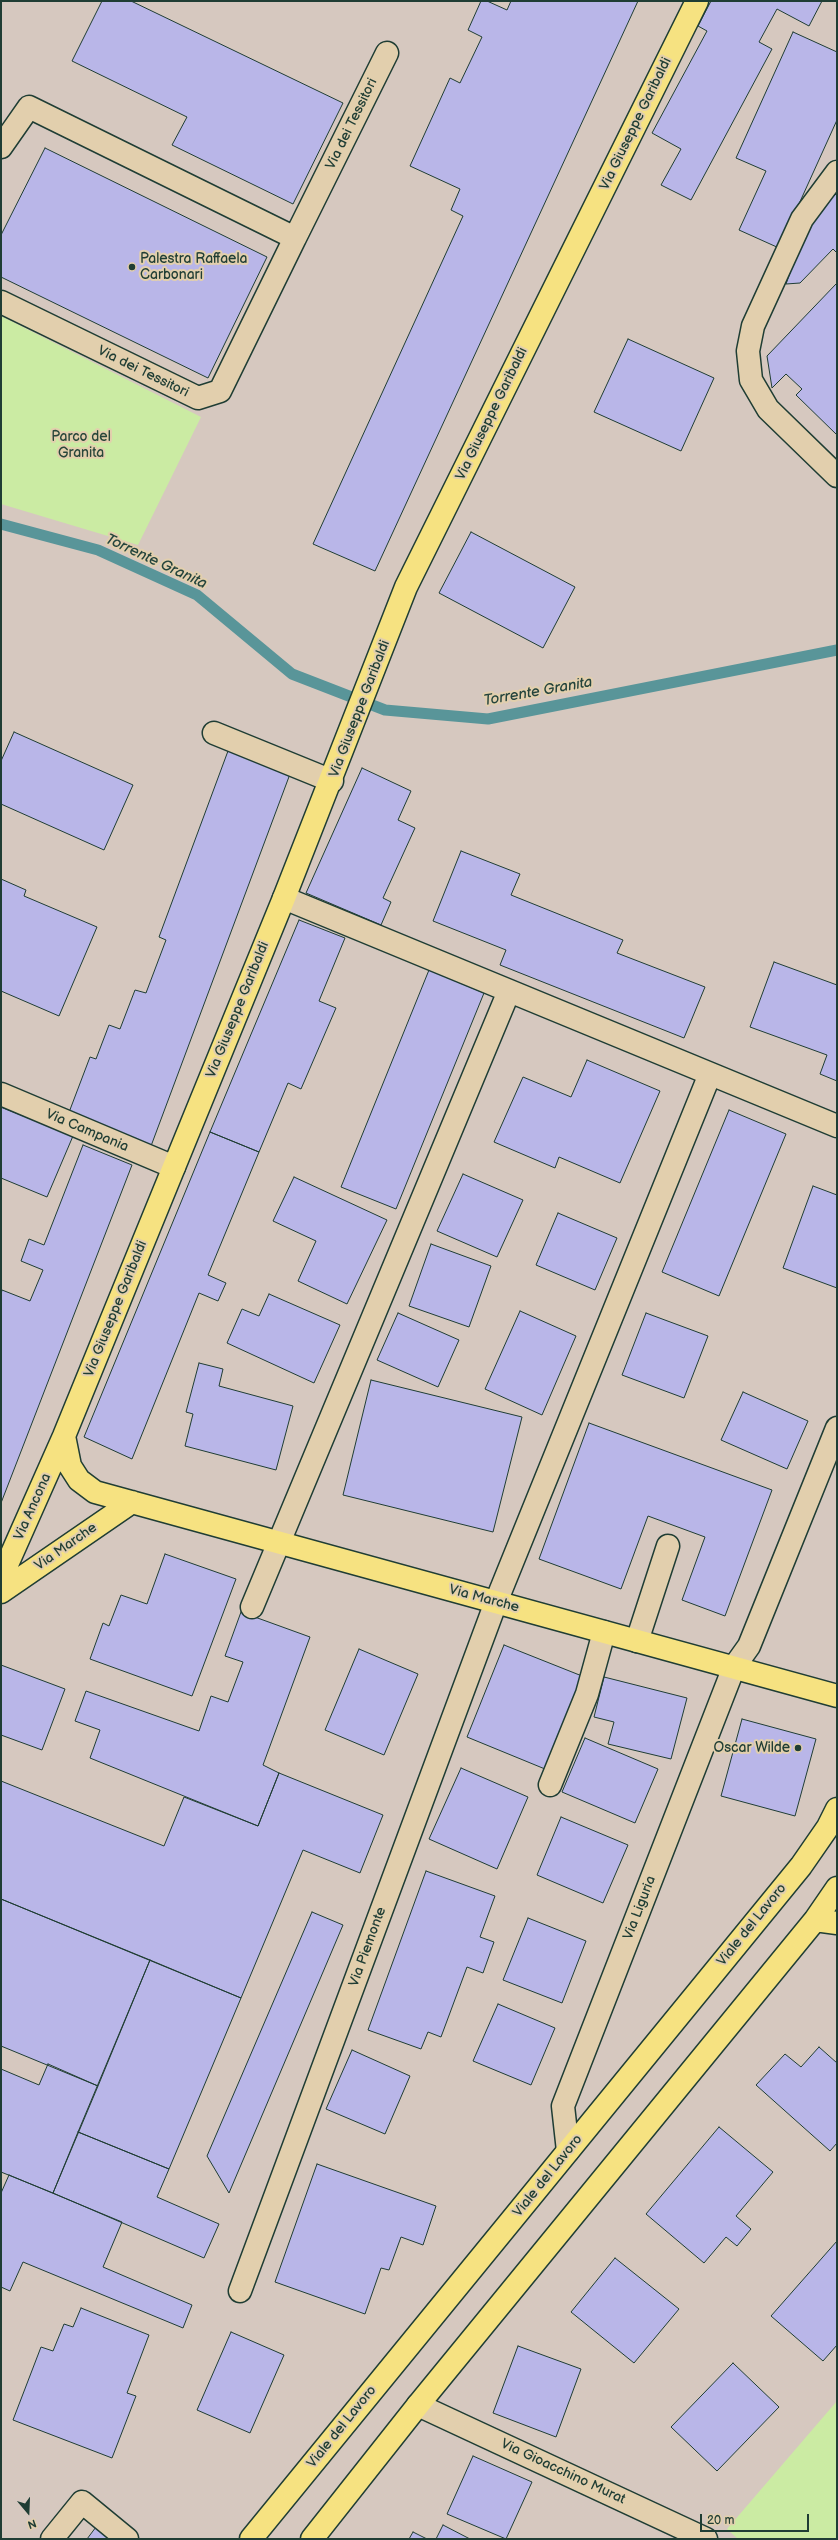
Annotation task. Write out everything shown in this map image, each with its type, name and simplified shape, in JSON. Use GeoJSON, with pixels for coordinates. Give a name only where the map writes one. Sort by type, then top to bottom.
{"type":"FeatureCollection","features":[{"type":"Feature","properties":{"kind":"main road","name":"Via Giuseppe Garibaldi"},"geometry":{"type":"LineString","coordinates":[[64,1436],[332,781],[406,587],[697,1]]}},
{"type":"Feature","properties":{"kind":"main road","name":"Via Marche"},"geometry":{"type":"LineString","coordinates":[[64,1436],[70,1466],[79,1480],[95,1492],[837,1696]]}},
{"type":"Feature","properties":{"kind":"main road","name":"Via Ancona"},"geometry":{"type":"LineString","coordinates":[[1,1578],[64,1436]]}},
{"type":"Feature","properties":{"kind":"main road","name":"Via Marche"},"geometry":{"type":"LineString","coordinates":[[1,1592],[132,1502]]}},
{"type":"Feature","properties":{"kind":"main road","name":"Viale del Lavoro"},"geometry":{"type":"LineString","coordinates":[[251,2539],[801,1866],[828,1827],[837,1809]]}},
{"type":"Feature","properties":{"kind":"main road"},"geometry":{"type":"LineString","coordinates":[[312,2539],[418,2405],[815,1920],[837,1888]]}},
{"type":"Feature","properties":{"kind":"main road"},"geometry":{"type":"LineString","coordinates":[[815,1920],[837,1923]]}},
{"type":"Feature","properties":{"kind":"street","name":"Via dei Tessitori"},"geometry":{"type":"LineString","coordinates":[[1,302],[198,398],[220,391],[387,53]]}},
{"type":"Feature","properties":{"kind":"street"},"geometry":{"type":"LineString","coordinates":[[1,147],[29,107],[295,238]]}},
{"type":"Feature","properties":{"kind":"street"},"geometry":{"type":"LineString","coordinates":[[837,172],[802,219],[753,326],[748,351],[751,380],[768,409],[837,476]]}},
{"type":"Feature","properties":{"kind":"street"},"geometry":{"type":"LineString","coordinates":[[214,733],[332,781]]}},
{"type":"Feature","properties":{"kind":"street"},"geometry":{"type":"LineString","coordinates":[[284,898],[837,1126]]}},
{"type":"Feature","properties":{"kind":"street"},"geometry":{"type":"LineString","coordinates":[[252,1606],[509,991]]}},
{"type":"Feature","properties":{"kind":"street","name":"Via Piemonte"},"geometry":{"type":"LineString","coordinates":[[240,2291],[496,1602],[710,1074]]}},
{"type":"Feature","properties":{"kind":"street","name":"Via Campania"},"geometry":{"type":"LineString","coordinates":[[1,1094],[174,1167]]}},
{"type":"Feature","properties":{"kind":"street","name":"Via Liguria"},"geometry":{"type":"LineString","coordinates":[[568,2152],[563,2106],[734,1667],[749,1646],[837,1428]]}},
{"type":"Feature","properties":{"kind":"street"},"geometry":{"type":"LineString","coordinates":[[637,1641],[668,1546]]}},
{"type":"Feature","properties":{"kind":"street"},"geometry":{"type":"LineString","coordinates":[[550,1785],[587,1694],[604,1632]]}},
{"type":"Feature","properties":{"kind":"street","name":"Via Gioacchino Murat"},"geometry":{"type":"LineString","coordinates":[[418,2405],[706,2539]]}},
{"type":"Feature","properties":{"kind":"street"},"geometry":{"type":"LineString","coordinates":[[52,2539],[82,2502],[127,2539]]}},
{"type":"Feature","properties":{"kind":"green space","name":"Parco del Granita"},"geometry":{"type":"Polygon","coordinates":[[[1,316],[201,417],[138,545],[1,504],[1,316]]]}},
{"type":"Feature","properties":{"kind":"green space"},"geometry":{"type":"Polygon","coordinates":[[[837,2401],[837,2539],[738,2539],[727,2529],[837,2401]]]}},
{"type":"Feature","properties":{"kind":"building"},"geometry":{"type":"Polygon","coordinates":[[[102,1],[131,1],[343,103],[293,204],[172,145],[187,117],[72,61],[102,1]]]}},
{"type":"Feature","properties":{"kind":"building"},"geometry":{"type":"Polygon","coordinates":[[[481,1],[487,1],[507,10],[511,1],[638,1],[375,571],[313,544],[463,216],[451,210],[460,189],[410,166],[450,78],[460,83],[482,37],[468,30],[481,1]]]}},
{"type":"Feature","properties":{"kind":"building"},"geometry":{"type":"Polygon","coordinates":[[[711,1],[822,1],[809,26],[777,9],[759,42],[772,49],[691,200],[661,185],[681,149],[652,133],[707,31],[698,26],[711,1]]]}},
{"type":"Feature","properties":{"kind":"building"},"geometry":{"type":"Polygon","coordinates":[[[793,32],[837,52],[837,120],[779,248],[739,230],[766,171],[736,158],[793,32]]]}},
{"type":"Feature","properties":{"kind":"building","name":"Palestra Raffaela Carbonari"},"geometry":{"type":"Polygon","coordinates":[[[45,148],[267,257],[208,378],[1,277],[1,235],[45,148]]]}},
{"type":"Feature","properties":{"kind":"building"},"geometry":{"type":"Polygon","coordinates":[[[837,193],[837,253],[833,249],[800,283],[786,284],[808,222],[837,193]]]}},
{"type":"Feature","properties":{"kind":"building"},"geometry":{"type":"Polygon","coordinates":[[[837,283],[837,435],[796,395],[802,389],[786,374],[772,388],[767,356],[837,283]]]}},
{"type":"Feature","properties":{"kind":"building"},"geometry":{"type":"Polygon","coordinates":[[[628,339],[714,378],[681,451],[594,412],[628,339]]]}},
{"type":"Feature","properties":{"kind":"building"},"geometry":{"type":"Polygon","coordinates":[[[471,532],[575,587],[543,648],[439,593],[471,532]]]}},
{"type":"Feature","properties":{"kind":"building"},"geometry":{"type":"Polygon","coordinates":[[[14,732],[133,785],[104,850],[1,804],[1,761],[14,732]]]}},
{"type":"Feature","properties":{"kind":"building"},"geometry":{"type":"Polygon","coordinates":[[[228,751],[290,774],[151,1146],[68,1115],[90,1057],[96,1059],[109,1025],[120,1029],[135,990],[146,993],[166,940],[159,937],[228,751]]]}},
{"type":"Feature","properties":{"kind":"building"},"geometry":{"type":"Polygon","coordinates":[[[362,768],[411,791],[398,820],[415,828],[383,898],[391,902],[381,925],[306,893],[362,768]]]}},
{"type":"Feature","properties":{"kind":"building"},"geometry":{"type":"Polygon","coordinates":[[[461,851],[520,874],[511,895],[623,940],[617,953],[705,987],[684,1038],[500,965],[506,950],[433,921],[461,851]]]}},
{"type":"Feature","properties":{"kind":"building"},"geometry":{"type":"Polygon","coordinates":[[[1,879],[26,890],[24,896],[97,927],[59,1016],[1,991],[1,879]]]}},
{"type":"Feature","properties":{"kind":"building"},"geometry":{"type":"Polygon","coordinates":[[[299,920],[345,938],[319,1001],[336,1008],[301,1089],[288,1083],[259,1152],[210,1132],[299,920]]]}},
{"type":"Feature","properties":{"kind":"building"},"geometry":{"type":"Polygon","coordinates":[[[774,962],[837,985],[837,1081],[820,1074],[827,1055],[750,1027],[774,962]]]}},
{"type":"Feature","properties":{"kind":"building"},"geometry":{"type":"Polygon","coordinates":[[[429,970],[484,993],[396,1209],[341,1187],[429,970]]]}},
{"type":"Feature","properties":{"kind":"building"},"geometry":{"type":"Polygon","coordinates":[[[587,1060],[660,1091],[620,1183],[559,1157],[555,1168],[494,1142],[523,1077],[571,1097],[587,1060]]]}},
{"type":"Feature","properties":{"kind":"building"},"geometry":{"type":"Polygon","coordinates":[[[1,1107],[73,1136],[47,1197],[1,1178],[1,1107]]]}},
{"type":"Feature","properties":{"kind":"building"},"geometry":{"type":"Polygon","coordinates":[[[729,1110],[786,1134],[719,1296],[662,1272],[729,1110]]]}},
{"type":"Feature","properties":{"kind":"building"},"geometry":{"type":"Polygon","coordinates":[[[210,1132],[259,1152],[208,1275],[226,1283],[218,1301],[199,1293],[132,1459],[84,1437],[210,1132]]]}},
{"type":"Feature","properties":{"kind":"building"},"geometry":{"type":"Polygon","coordinates":[[[83,1145],[132,1165],[1,1503],[1,1294],[2,1290],[30,1301],[43,1270],[21,1261],[29,1239],[44,1245],[83,1145]]]}},
{"type":"Feature","properties":{"kind":"building"},"geometry":{"type":"Polygon","coordinates":[[[463,1174],[523,1200],[497,1257],[437,1231],[463,1174]]]}},
{"type":"Feature","properties":{"kind":"building"},"geometry":{"type":"Polygon","coordinates":[[[294,1177],[387,1220],[347,1304],[298,1281],[316,1241],[273,1221],[294,1177]]]}},
{"type":"Feature","properties":{"kind":"building"},"geometry":{"type":"Polygon","coordinates":[[[813,1186],[837,1195],[837,1288],[783,1268],[813,1186]]]}},
{"type":"Feature","properties":{"kind":"building"},"geometry":{"type":"Polygon","coordinates":[[[558,1213],[617,1238],[595,1290],[536,1265],[558,1213]]]}},
{"type":"Feature","properties":{"kind":"building"},"geometry":{"type":"Polygon","coordinates":[[[431,1244],[491,1266],[469,1327],[409,1306],[431,1244]]]}},
{"type":"Feature","properties":{"kind":"building"},"geometry":{"type":"Polygon","coordinates":[[[269,1294],[340,1325],[314,1383],[227,1343],[242,1309],[259,1316],[269,1294]]]}},
{"type":"Feature","properties":{"kind":"building"},"geometry":{"type":"Polygon","coordinates":[[[520,1311],[576,1336],[542,1415],[485,1389],[520,1311]]]}},
{"type":"Feature","properties":{"kind":"building"},"geometry":{"type":"Polygon","coordinates":[[[398,1313],[459,1340],[438,1387],[377,1360],[398,1313]]]}},
{"type":"Feature","properties":{"kind":"building"},"geometry":{"type":"Polygon","coordinates":[[[646,1313],[708,1336],[684,1398],[622,1375],[646,1313]]]}},
{"type":"Feature","properties":{"kind":"building"},"geometry":{"type":"Polygon","coordinates":[[[199,1363],[223,1369],[219,1386],[293,1406],[276,1470],[185,1446],[193,1414],[186,1412],[199,1363]]]}},
{"type":"Feature","properties":{"kind":"building"},"geometry":{"type":"Polygon","coordinates":[[[371,1380],[522,1417],[493,1532],[343,1495],[371,1380]]]}},
{"type":"Feature","properties":{"kind":"building"},"geometry":{"type":"Polygon","coordinates":[[[743,1392],[808,1421],[787,1469],[721,1440],[743,1392]]]}},
{"type":"Feature","properties":{"kind":"building"},"geometry":{"type":"Polygon","coordinates":[[[589,1423],[772,1490],[725,1616],[682,1600],[705,1537],[648,1516],[621,1589],[539,1559],[589,1423]]]}},
{"type":"Feature","properties":{"kind":"building"},"geometry":{"type":"Polygon","coordinates":[[[165,1554],[236,1579],[192,1696],[90,1659],[103,1623],[109,1626],[121,1595],[147,1604],[165,1554]]]}},
{"type":"Feature","properties":{"kind":"building"},"geometry":{"type":"Polygon","coordinates":[[[241,1612],[310,1637],[263,1765],[279,1773],[258,1826],[90,1758],[100,1730],[75,1721],[86,1691],[199,1731],[211,1696],[228,1702],[243,1662],[225,1656],[241,1612]]]}},
{"type":"Feature","properties":{"kind":"building"},"geometry":{"type":"Polygon","coordinates":[[[504,1645],[582,1676],[545,1769],[467,1737],[504,1645]]]}},
{"type":"Feature","properties":{"kind":"building"},"geometry":{"type":"Polygon","coordinates":[[[359,1649],[418,1674],[384,1755],[325,1730],[359,1649]]]}},
{"type":"Feature","properties":{"kind":"building"},"geometry":{"type":"Polygon","coordinates":[[[1,1665],[65,1689],[42,1750],[1,1735],[1,1665]]]}},
{"type":"Feature","properties":{"kind":"building"},"geometry":{"type":"Polygon","coordinates":[[[604,1677],[687,1698],[671,1759],[608,1744],[614,1722],[594,1717],[604,1677]]]}},
{"type":"Feature","properties":{"kind":"building"},"geometry":{"type":"Polygon","coordinates":[[[742,1719],[816,1739],[795,1816],[721,1796],[742,1719]]]}},
{"type":"Feature","properties":{"kind":"building"},"geometry":{"type":"Polygon","coordinates":[[[585,1738],[658,1769],[635,1823],[562,1792],[585,1738]]]}},
{"type":"Feature","properties":{"kind":"building"},"geometry":{"type":"Polygon","coordinates":[[[461,1768],[528,1797],[497,1869],[429,1839],[461,1768]]]}},
{"type":"Feature","properties":{"kind":"building"},"geometry":{"type":"Polygon","coordinates":[[[279,1773],[383,1815],[360,1873],[303,1850],[241,1998],[1,1899],[1,1781],[164,1846],[184,1797],[258,1826],[279,1773]]]}},
{"type":"Feature","properties":{"kind":"building"},"geometry":{"type":"Polygon","coordinates":[[[561,1817],[628,1845],[603,1903],[537,1875],[561,1817]]]}},
{"type":"Feature","properties":{"kind":"building"},"geometry":{"type":"Polygon","coordinates":[[[426,1871],[495,1896],[480,1937],[494,1942],[483,1973],[467,1967],[441,2037],[428,2032],[421,2049],[368,2030],[426,1871]]]}},
{"type":"Feature","properties":{"kind":"building"},"geometry":{"type":"Polygon","coordinates":[[[1,1899],[150,1960],[98,2086],[1,2046],[1,1899]]]}},
{"type":"Feature","properties":{"kind":"building"},"geometry":{"type":"Polygon","coordinates":[[[312,1912],[343,1925],[229,2193],[207,2156],[312,1912]]]}},
{"type":"Feature","properties":{"kind":"building"},"geometry":{"type":"Polygon","coordinates":[[[528,1918],[586,1941],[562,2003],[503,1980],[528,1918]]]}},
{"type":"Feature","properties":{"kind":"building"},"geometry":{"type":"Polygon","coordinates":[[[150,1960],[241,1998],[169,2169],[78,2132],[150,1960]]]}},
{"type":"Feature","properties":{"kind":"building"},"geometry":{"type":"Polygon","coordinates":[[[498,2004],[555,2028],[531,2085],[473,2061],[498,2004]]]}},
{"type":"Feature","properties":{"kind":"building"},"geometry":{"type":"Polygon","coordinates":[[[819,2047],[837,2063],[837,2143],[830,2151],[756,2085],[785,2054],[801,2067],[819,2047]]]}},
{"type":"Feature","properties":{"kind":"building"},"geometry":{"type":"Polygon","coordinates":[[[352,2050],[410,2076],[385,2134],[326,2109],[352,2050]]]}},
{"type":"Feature","properties":{"kind":"building"},"geometry":{"type":"Polygon","coordinates":[[[48,2064],[98,2086],[53,2193],[1,2172],[1,2069],[39,2085],[48,2064]]]}},
{"type":"Feature","properties":{"kind":"building"},"geometry":{"type":"Polygon","coordinates":[[[719,2127],[773,2172],[736,2216],[751,2229],[737,2246],[726,2237],[704,2263],[646,2214],[719,2127]]]}},
{"type":"Feature","properties":{"kind":"building"},"geometry":{"type":"Polygon","coordinates":[[[78,2132],[169,2169],[157,2197],[219,2224],[204,2258],[53,2193],[78,2132]]]}},
{"type":"Feature","properties":{"kind":"building"},"geometry":{"type":"Polygon","coordinates":[[[317,2164],[436,2206],[423,2245],[401,2237],[389,2270],[381,2268],[365,2314],[275,2282],[317,2164]]]}},
{"type":"Feature","properties":{"kind":"building"},"geometry":{"type":"Polygon","coordinates":[[[9,2175],[122,2222],[103,2267],[192,2305],[183,2328],[23,2262],[10,2291],[1,2287],[1,2193],[9,2175]]]}},
{"type":"Feature","properties":{"kind":"building"},"geometry":{"type":"Polygon","coordinates":[[[837,2241],[837,2345],[823,2361],[771,2316],[837,2241]]]}},
{"type":"Feature","properties":{"kind":"building"},"geometry":{"type":"Polygon","coordinates":[[[615,2258],[679,2309],[634,2363],[571,2312],[615,2258]]]}},
{"type":"Feature","properties":{"kind":"building"},"geometry":{"type":"Polygon","coordinates":[[[81,2308],[149,2335],[127,2393],[136,2396],[112,2458],[13,2420],[41,2347],[53,2351],[64,2324],[73,2327],[81,2308]]]}},
{"type":"Feature","properties":{"kind":"building"},"geometry":{"type":"Polygon","coordinates":[[[231,2332],[284,2355],[250,2433],[197,2410],[231,2332]]]}},
{"type":"Feature","properties":{"kind":"building"},"geometry":{"type":"Polygon","coordinates":[[[518,2346],[581,2369],[556,2437],[493,2413],[518,2346]]]}},
{"type":"Feature","properties":{"kind":"building"},"geometry":{"type":"Polygon","coordinates":[[[733,2363],[779,2407],[717,2471],[671,2427],[733,2363]]]}},
{"type":"Feature","properties":{"kind":"building"},"geometry":{"type":"Polygon","coordinates":[[[473,2456],[532,2482],[506,2539],[447,2514],[473,2456]]]}},
{"type":"Feature","properties":{"kind":"building"},"geometry":{"type":"Polygon","coordinates":[[[443,2525],[470,2539],[436,2539],[443,2525]]]}},
{"type":"Feature","properties":{"kind":"building"},"geometry":{"type":"Polygon","coordinates":[[[96,2527],[110,2539],[87,2539],[96,2527]]]}},
{"type":"Feature","properties":{"kind":"building"},"geometry":{"type":"Polygon","coordinates":[[[413,2532],[427,2539],[409,2539],[413,2532]]]}},
{"type":"Feature","properties":{"kind":"waterway","name":"Torrente Granita"},"geometry":{"type":"LineString","coordinates":[[1,524],[98,550],[197,595],[292,674],[385,710],[488,719],[837,650]]}},
{"type":"Feature","properties":{"kind":"place","name":"Palestra Raffaela Carbonari"},"geometry":{"type":"Point","coordinates":[132,267]}},
{"type":"Feature","properties":{"kind":"place","name":"Oscar Wilde"},"geometry":{"type":"Point","coordinates":[798,1748]}}]}
